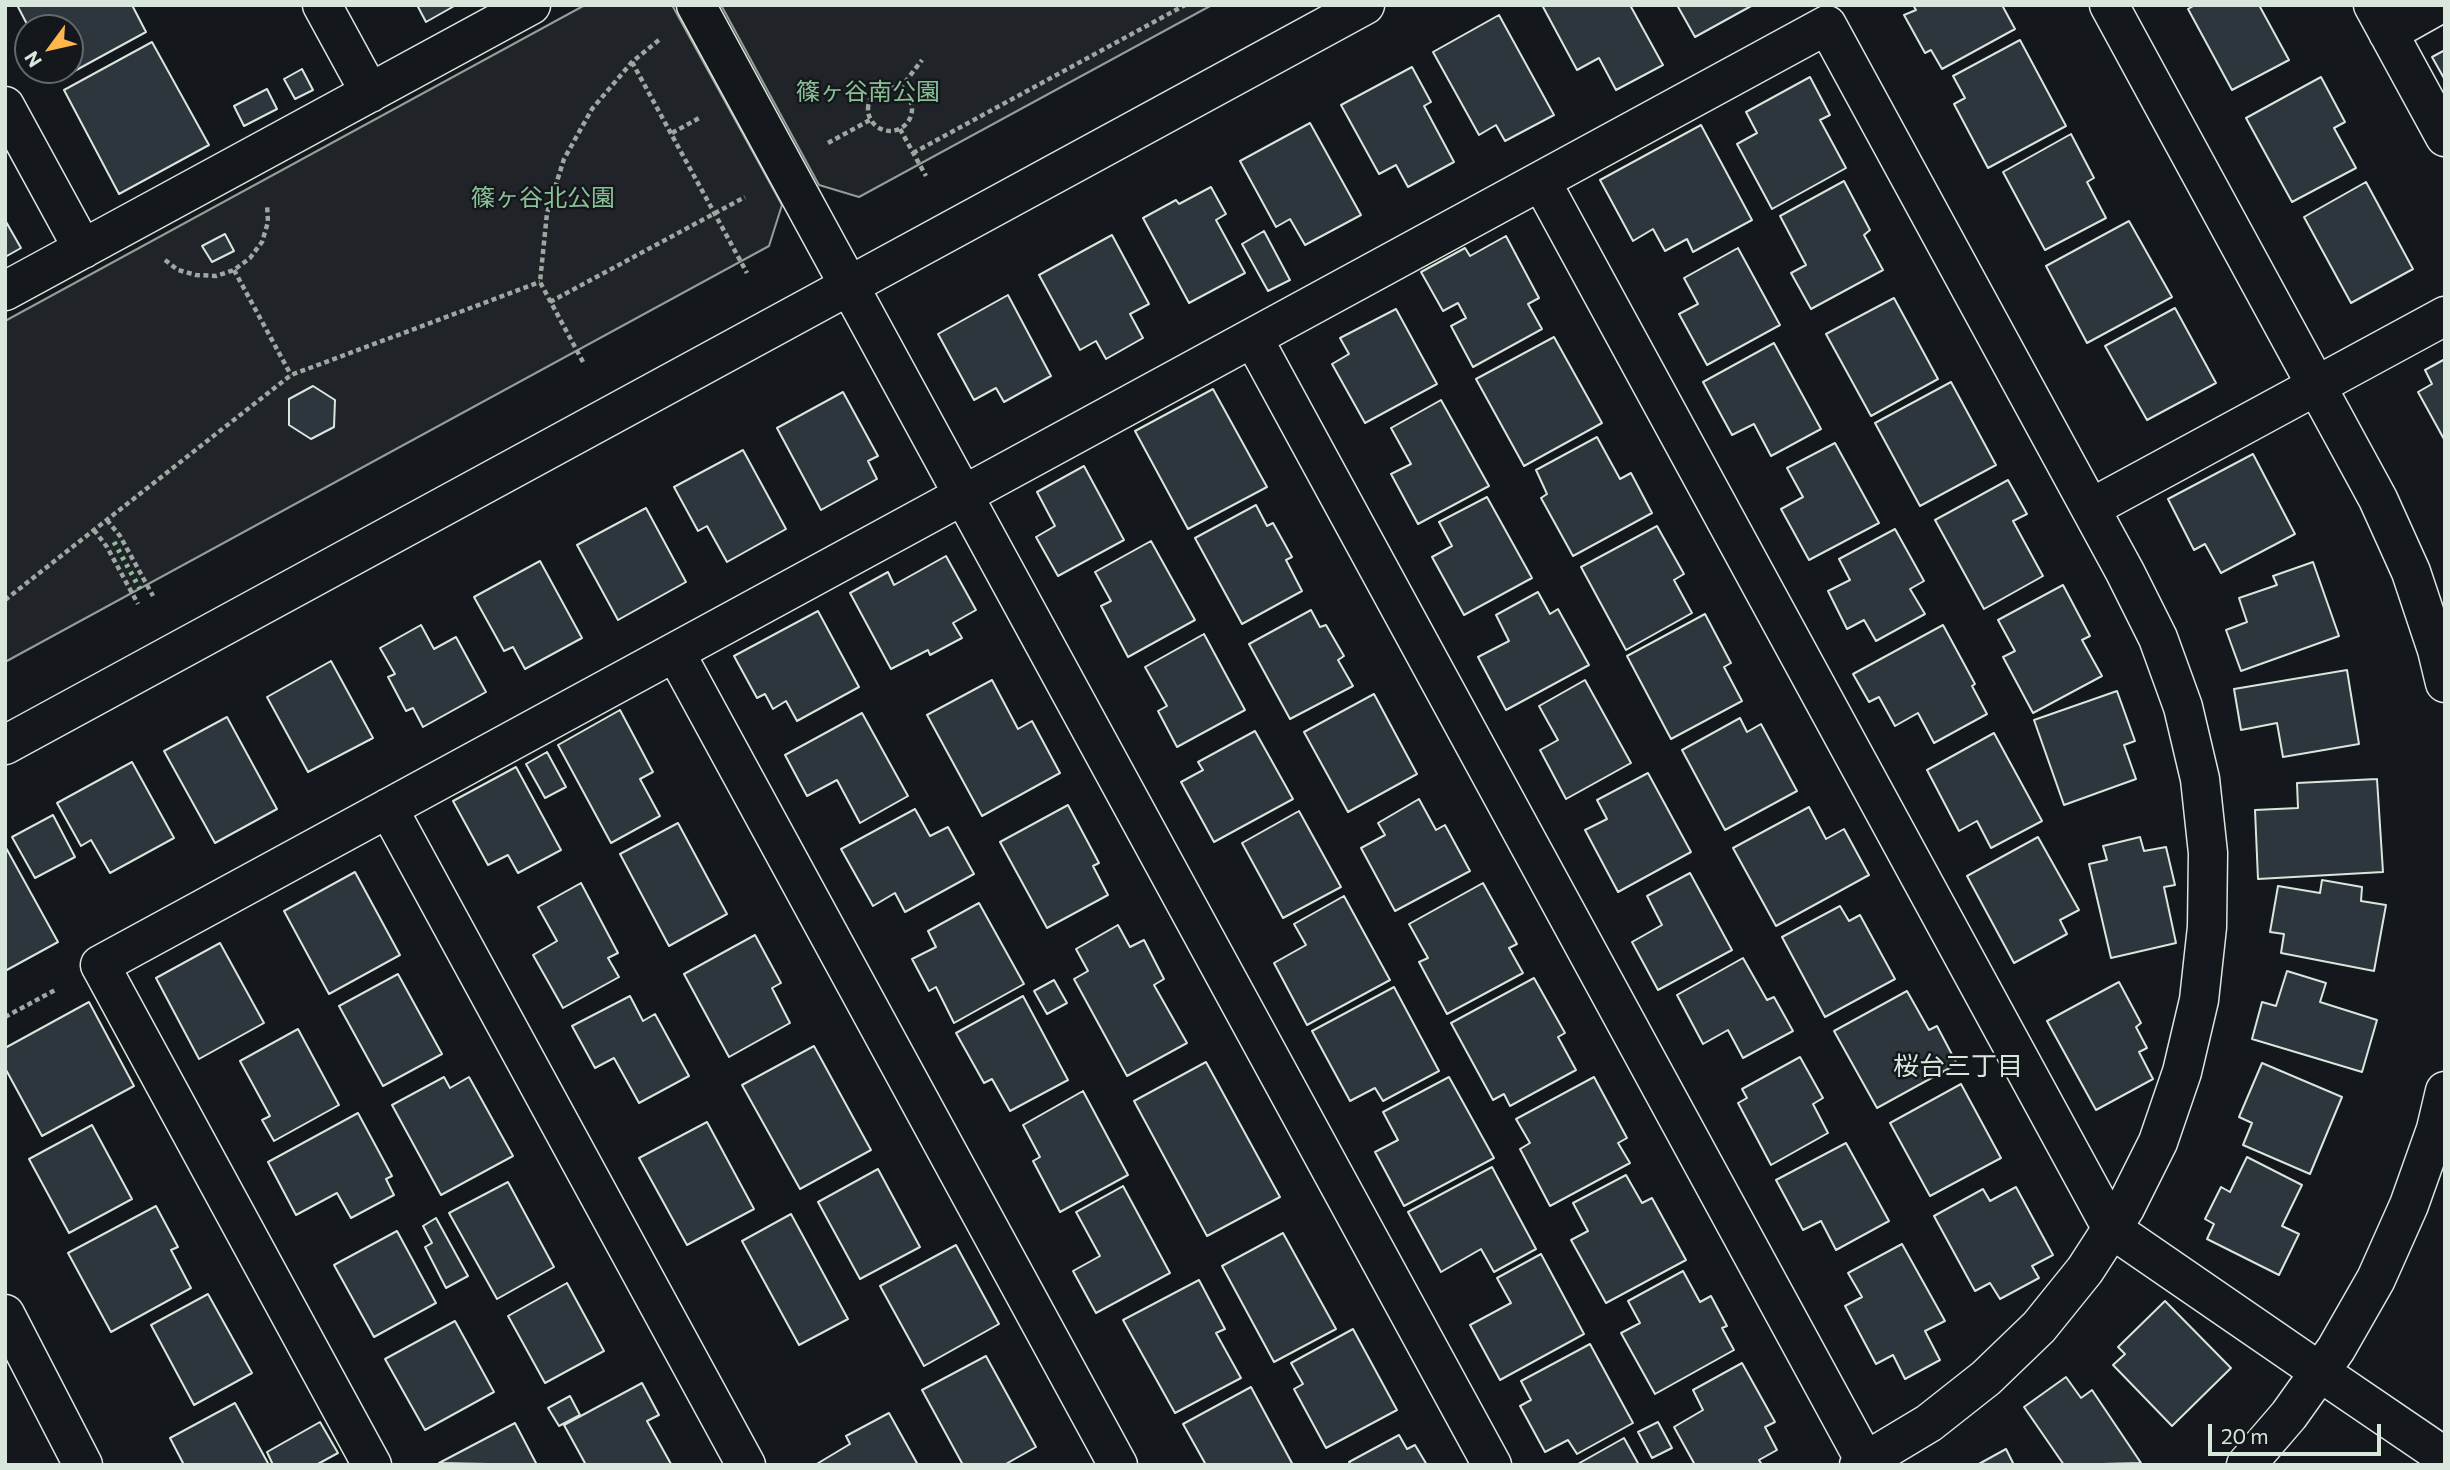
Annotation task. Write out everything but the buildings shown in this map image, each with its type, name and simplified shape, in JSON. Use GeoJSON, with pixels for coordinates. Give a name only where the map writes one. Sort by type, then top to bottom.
{"type":"FeatureCollection","features":[{"type":"Feature","properties":{"kind":"street"},"geometry":{"type":"LineString","coordinates":[[322,5],[370,93]]}},
{"type":"Feature","properties":{"kind":"street"},"geometry":{"type":"LineString","coordinates":[[5,291],[531,5]]}},
{"type":"Feature","properties":{"kind":"street"},"geometry":{"type":"LineString","coordinates":[[696,5],[1492,1465]]}},
{"type":"Feature","properties":{"kind":"street"},"geometry":{"type":"LineString","coordinates":[[5,745],[1365,5]]}},
{"type":"Feature","properties":{"kind":"street"},"geometry":{"type":"LineString","coordinates":[[2109,5],[2378,499],[2411,572],[2445,683]]}},
{"type":"Feature","properties":{"kind":"street"},"geometry":{"type":"LineString","coordinates":[[2438,5],[2380,19],[2445,137]]}},
{"type":"Feature","properties":{"kind":"street"},"geometry":{"type":"LineString","coordinates":[[372,1465],[100,965],[1827,25],[2091,508],[2158,638],[2183,708],[2200,779],[2208,853],[2207,927],[2199,1000],[2182,1072],[2158,1142],[2112,1229],[2085,1269],[2039,1327],[1986,1378],[1928,1423],[1862,1463],[1253,338]]}},
{"type":"Feature","properties":{"kind":"street"},"geometry":{"type":"LineString","coordinates":[[5,106],[83,249]]}},
{"type":"Feature","properties":{"kind":"street"},"geometry":{"type":"LineString","coordinates":[[1541,181],[2112,1229],[2445,1457]]}},
{"type":"Feature","properties":{"kind":"street"},"geometry":{"type":"LineString","coordinates":[[2091,508],[2445,316]]}},
{"type":"Feature","properties":{"kind":"street"},"geometry":{"type":"LineString","coordinates":[[675,652],[1118,1465]]}},
{"type":"Feature","properties":{"kind":"street"},"geometry":{"type":"LineString","coordinates":[[388,808],[746,1465]]}},
{"type":"Feature","properties":{"kind":"street"},"geometry":{"type":"LineString","coordinates":[[2246,1465],[2289,1415],[2320,1372],[2382,1267],[2409,1205],[2436,1129],[2445,1091]]}},
{"type":"Feature","properties":{"kind":"street"},"geometry":{"type":"LineString","coordinates":[[5,1314],[83,1465]]}},
{"type":"Feature","properties":{"kind":"path"},"geometry":{"type":"LineString","coordinates":[[913,153],[1185,5]]}},
{"type":"Feature","properties":{"kind":"path"},"geometry":{"type":"LineString","coordinates":[[583,362],[540,282],[547,213],[564,159],[592,109],[632,62],[661,38]]}},
{"type":"Feature","properties":{"kind":"path"},"geometry":{"type":"LineString","coordinates":[[900,89],[922,61]]}},
{"type":"Feature","properties":{"kind":"path"},"geometry":{"type":"LineString","coordinates":[[632,62],[747,273]]}},
{"type":"Feature","properties":{"kind":"path"},"geometry":{"type":"LineString","coordinates":[[890,86],[900,89],[910,98],[912,110],[909,121],[900,129],[889,132],[878,128],[870,120],[867,108],[870,97],[878,89],[890,86]]}},
{"type":"Feature","properties":{"kind":"path"},"geometry":{"type":"LineString","coordinates":[[825,144],[870,120]]}},
{"type":"Feature","properties":{"kind":"path"},"geometry":{"type":"LineString","coordinates":[[900,129],[926,176]]}},
{"type":"Feature","properties":{"kind":"path"},"geometry":{"type":"LineString","coordinates":[[550,302],[748,195]]}},
{"type":"Feature","properties":{"kind":"path"},"geometry":{"type":"LineString","coordinates":[[162,258],[178,270],[196,275],[216,276],[234,270],[250,258],[262,242],[268,222],[267,201]]}},
{"type":"Feature","properties":{"kind":"path"},"geometry":{"type":"LineString","coordinates":[[234,270],[291,374]]}},
{"type":"Feature","properties":{"kind":"path"},"geometry":{"type":"LineString","coordinates":[[5,600],[291,374],[540,282]]}},
{"type":"Feature","properties":{"kind":"path"},"geometry":{"type":"LineString","coordinates":[[107,520],[120,536],[153,596]]}},
{"type":"Feature","properties":{"kind":"path"},"geometry":{"type":"LineString","coordinates":[[94,530],[107,547],[138,604]]}},
{"type":"Feature","properties":{"kind":"path"},"geometry":{"type":"LineString","coordinates":[[5,1017],[100,965]]}},
{"type":"Feature","properties":{"kind":"green space","name":"篠ヶ谷北公園"},"geometry":{"type":"Polygon","coordinates":[[[585,5],[672,5],[782,205],[769,246],[5,662],[5,321],[585,5]]]}},
{"type":"Feature","properties":{"kind":"green space","name":"篠ヶ谷南公園"},"geometry":{"type":"Polygon","coordinates":[[[721,5],[1212,5],[859,197],[819,185],[721,5]]]}},
{"type":"Feature","properties":{"kind":"hedge"},"geometry":{"type":"LineString","coordinates":[[114,542],[140,589]]}},
{"type":"Feature","properties":{"kind":"district","name":"桜台三丁目"},"geometry":{"type":"Point","coordinates":[1958,1066]}}]}
